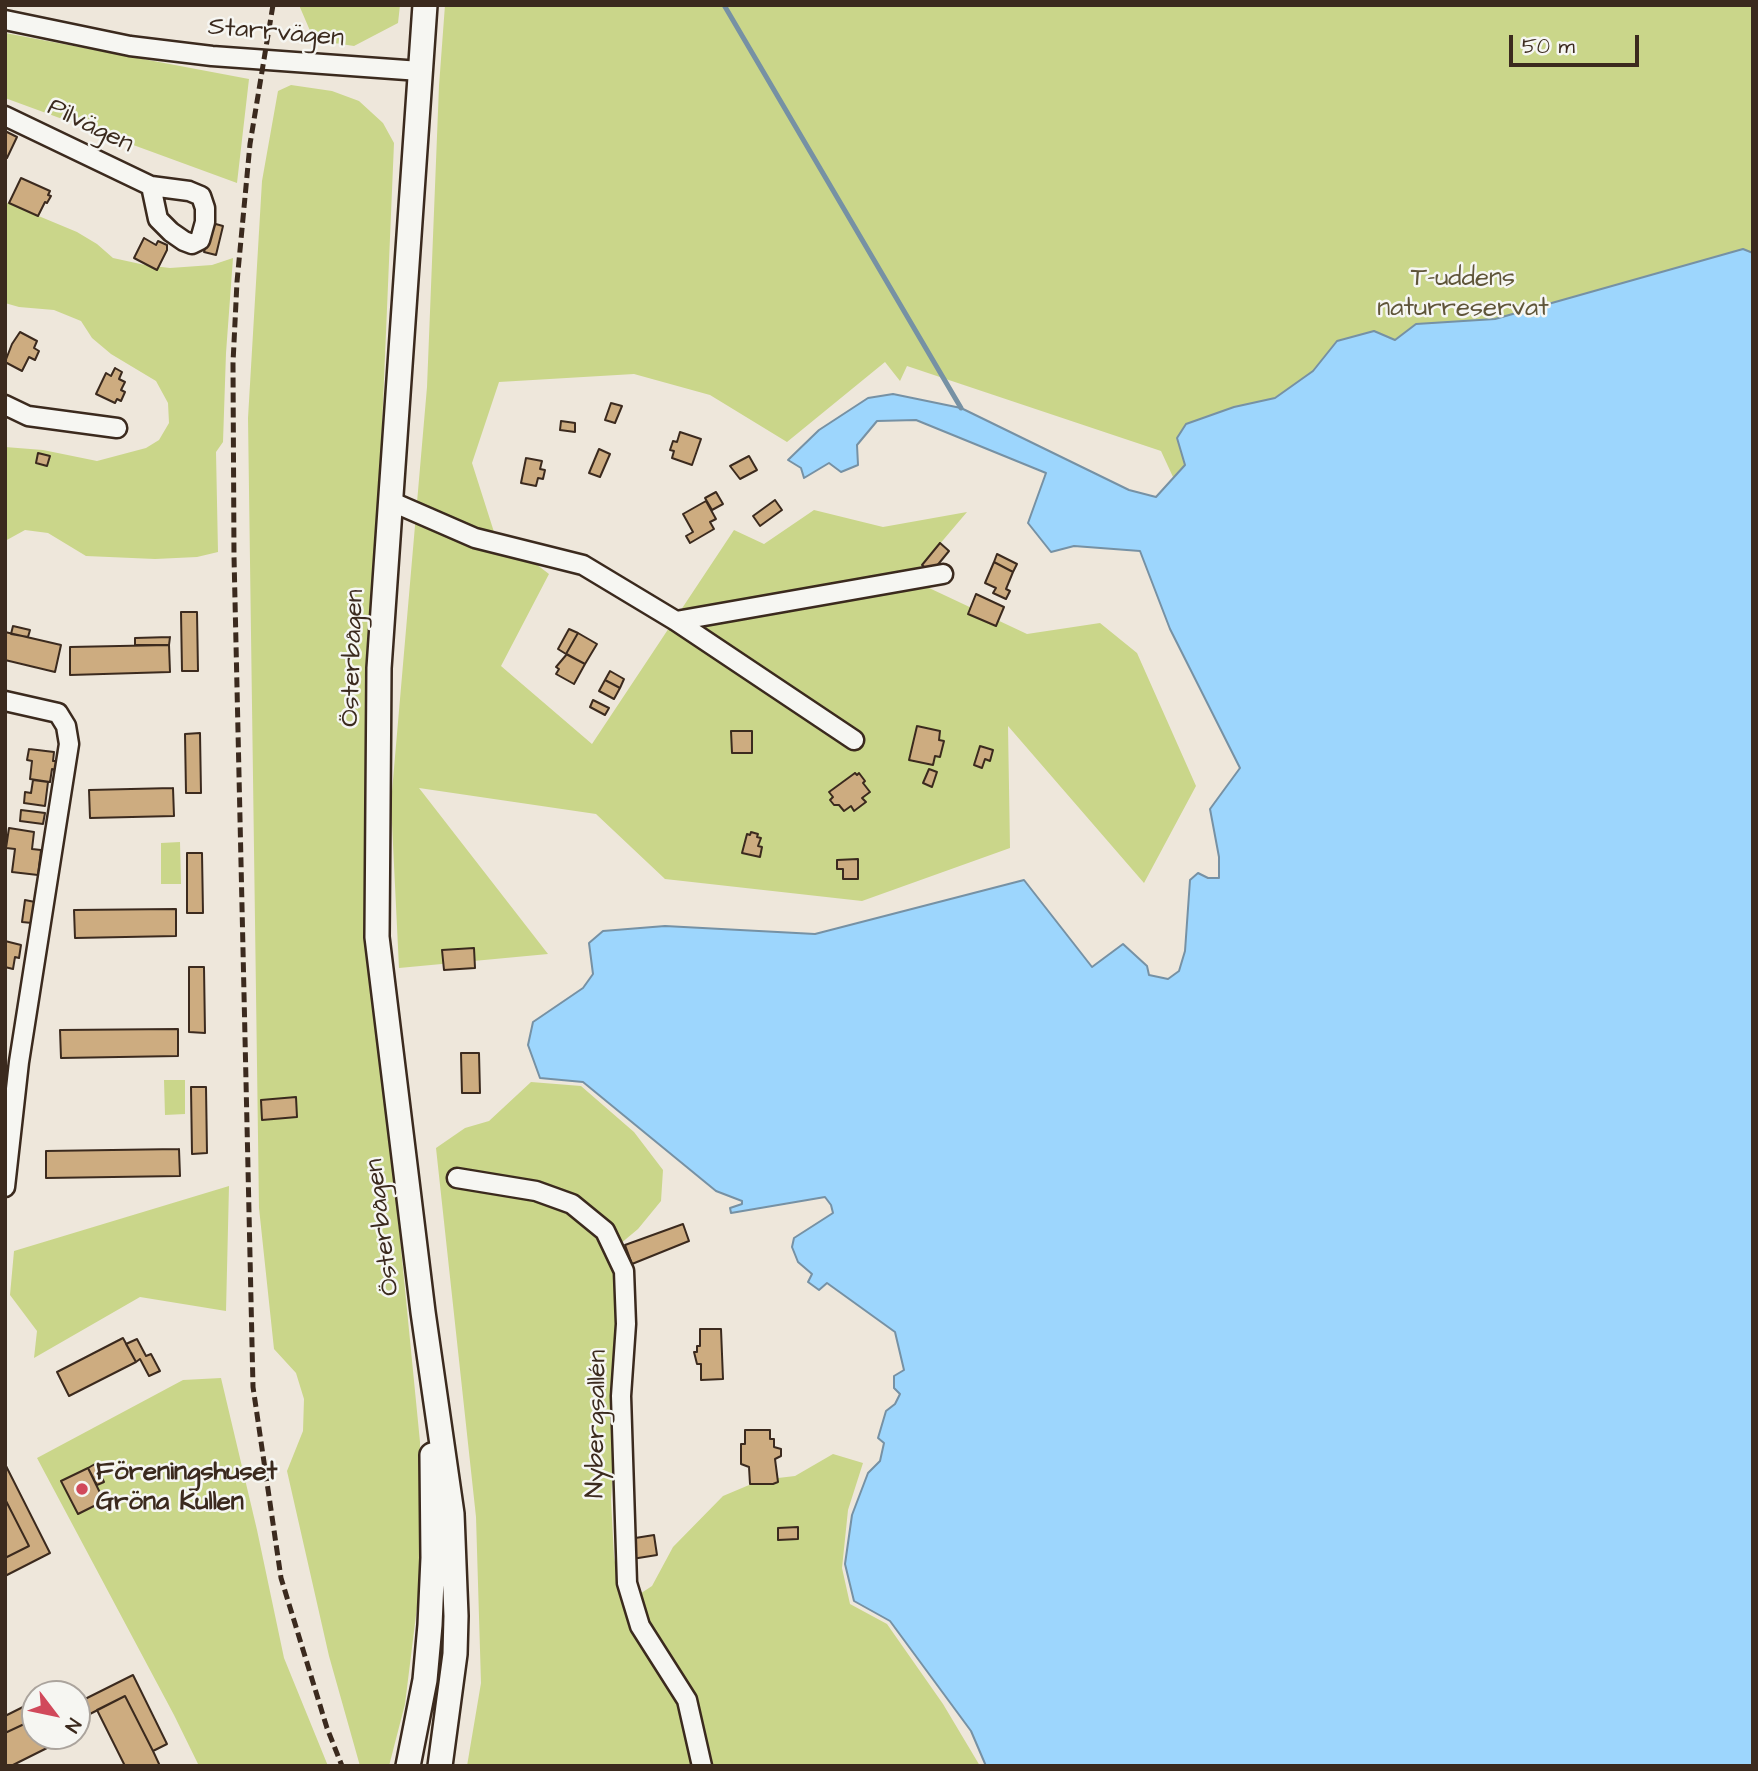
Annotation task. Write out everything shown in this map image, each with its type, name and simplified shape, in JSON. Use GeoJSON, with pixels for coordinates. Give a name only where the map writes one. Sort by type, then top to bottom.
{"type":"FeatureCollection","features":[{"type":"Feature","properties":{"kind":"main road","name":"Österbågen"},"geometry":{"type":"LineString","coordinates":[[425,5],[379,667],[377,937],[423,1312],[443,1438],[455,1552],[454,1654],[440,1766]]}},
{"type":"Feature","properties":{"kind":"main road","name":"Österbågen"},"geometry":{"type":"LineString","coordinates":[[408,1766],[425,1680],[433,1558],[433,1469],[423,1312]]}},
{"type":"Feature","properties":{"kind":"street","name":"Starrvägen"},"geometry":{"type":"LineString","coordinates":[[5,19],[130,46],[212,56],[420,71]]}},
{"type":"Feature","properties":{"kind":"street","name":"Pilvägen"},"geometry":{"type":"LineString","coordinates":[[5,116],[151,187]]}},
{"type":"Feature","properties":{"kind":"street"},"geometry":{"type":"LineString","coordinates":[[5,405],[28,416],[117,428]]}},
{"type":"Feature","properties":{"kind":"street"},"geometry":{"type":"LineString","coordinates":[[390,501],[475,538],[583,565],[676,621],[855,740]]}},
{"type":"Feature","properties":{"kind":"street"},"geometry":{"type":"LineString","coordinates":[[676,621],[943,573]]}},
{"type":"Feature","properties":{"kind":"street"},"geometry":{"type":"LineString","coordinates":[[5,701],[58,713],[66,726],[69,744],[19,1062],[5,1186]]}},
{"type":"Feature","properties":{"kind":"street","name":"Nybergsallén"},"geometry":{"type":"LineString","coordinates":[[457,1178],[536,1191],[572,1204],[605,1231],[624,1271],[626,1324],[621,1396],[625,1450],[627,1583],[640,1626],[687,1700],[702,1766]]}},
{"type":"Feature","properties":{"kind":"green space"},"geometry":{"type":"Polygon","coordinates":[[[299,5],[400,5],[398,23],[354,46],[314,40],[299,5]]]}},
{"type":"Feature","properties":{"kind":"green space","name":"T-uddens naturreservat"},"geometry":{"type":"Polygon","coordinates":[[[445,5],[1753,5],[1753,656],[1198,531],[1161,451],[907,366],[900,381],[885,362],[787,442],[710,395],[634,374],[499,382],[472,463],[494,532],[549,574],[501,666],[592,744],[734,530],[764,544],[814,510],[883,527],[967,512],[910,579],[1027,634],[1100,623],[1137,653],[1196,786],[1144,883],[1008,726],[1010,848],[862,901],[665,879],[596,814],[419,788],[548,954],[399,968],[391,803],[427,387],[439,86],[445,5]]]}},
{"type":"Feature","properties":{"kind":"green space"},"geometry":{"type":"Polygon","coordinates":[[[5,33],[249,79],[237,183],[5,98],[5,33]]]}},
{"type":"Feature","properties":{"kind":"green space"},"geometry":{"type":"Polygon","coordinates":[[[291,85],[332,91],[359,101],[383,123],[394,143],[365,943],[392,1157],[420,1442],[421,1575],[405,1704],[389,1766],[360,1766],[329,1656],[287,1471],[303,1431],[304,1399],[296,1373],[274,1349],[259,1208],[248,418],[262,181],[278,91],[291,85]]]}},
{"type":"Feature","properties":{"kind":"green space"},"geometry":{"type":"Polygon","coordinates":[[[5,202],[77,232],[113,258],[170,268],[212,265],[233,258],[223,442],[216,452],[218,552],[197,557],[155,559],[86,556],[48,533],[25,530],[5,541],[5,447],[43,450],[97,461],[146,448],[159,440],[169,423],[168,403],[156,381],[111,354],[92,338],[81,321],[54,310],[5,303],[5,202]]]}},
{"type":"Feature","properties":{"kind":"green space"},"geometry":{"type":"Polygon","coordinates":[[[180,842],[181,884],[161,884],[161,843],[180,842]]]}},
{"type":"Feature","properties":{"kind":"green space"},"geometry":{"type":"Polygon","coordinates":[[[164,1080],[185,1080],[185,1114],[165,1115],[164,1080]]]}},
{"type":"Feature","properties":{"kind":"green space"},"geometry":{"type":"Polygon","coordinates":[[[531,1082],[581,1086],[634,1132],[663,1170],[661,1201],[638,1229],[608,1254],[618,1278],[619,1324],[613,1386],[611,1500],[614,1557],[623,1605],[652,1586],[673,1547],[723,1496],[761,1480],[795,1476],[833,1454],[863,1463],[848,1510],[842,1568],[850,1604],[887,1624],[943,1704],[980,1766],[467,1766],[481,1683],[476,1517],[436,1148],[465,1128],[489,1121],[531,1082]]]}},
{"type":"Feature","properties":{"kind":"green space"},"geometry":{"type":"Polygon","coordinates":[[[229,1186],[226,1311],[140,1297],[34,1358],[37,1331],[10,1295],[14,1251],[229,1186]]]}},
{"type":"Feature","properties":{"kind":"green space"},"geometry":{"type":"Polygon","coordinates":[[[221,1378],[284,1658],[328,1766],[199,1766],[37,1458],[183,1380],[221,1378]]]}},
{"type":"Feature","properties":{"kind":"water"},"geometry":{"type":"Polygon","coordinates":[[[1743,249],[1753,253],[1753,1766],[986,1766],[971,1731],[890,1621],[854,1601],[845,1564],[852,1515],[868,1473],[880,1461],[884,1443],[878,1438],[886,1411],[895,1404],[900,1394],[894,1388],[894,1376],[904,1370],[895,1332],[827,1283],[819,1290],[808,1282],[812,1274],[798,1262],[792,1247],[794,1238],[833,1213],[831,1205],[825,1197],[731,1213],[730,1208],[742,1204],[742,1201],[716,1191],[583,1082],[540,1078],[528,1045],[533,1022],[583,988],[593,974],[589,943],[603,931],[665,926],[815,934],[1024,880],[1092,967],[1123,944],[1147,966],[1149,975],[1168,979],[1179,971],[1185,951],[1190,880],[1198,873],[1208,878],[1219,878],[1219,857],[1210,809],[1240,768],[1170,629],[1140,551],[1074,546],[1051,552],[1028,523],[1046,473],[916,420],[877,421],[857,445],[858,465],[841,472],[829,463],[804,478],[801,468],[788,460],[819,430],[868,398],[893,394],[961,408],[1129,490],[1156,497],[1185,465],[1177,438],[1186,424],[1234,407],[1275,398],[1313,371],[1337,341],[1374,331],[1395,340],[1416,324],[1495,319],[1743,249]]]}},
{"type":"Feature","properties":{"kind":"building"},"geometry":{"type":"Polygon","coordinates":[[[5,131],[17,137],[7,158],[5,157],[5,131]]]}},
{"type":"Feature","properties":{"kind":"building"},"geometry":{"type":"Polygon","coordinates":[[[21,178],[50,191],[48,195],[51,196],[38,216],[9,203],[21,178]]]}},
{"type":"Feature","properties":{"kind":"building"},"geometry":{"type":"Polygon","coordinates":[[[212,223],[223,226],[216,255],[204,252],[212,223]]]}},
{"type":"Feature","properties":{"kind":"building"},"geometry":{"type":"Polygon","coordinates":[[[144,238],[156,245],[158,241],[167,245],[157,270],[134,258],[144,238]]]}},
{"type":"Feature","properties":{"kind":"building"},"geometry":{"type":"Polygon","coordinates":[[[20,332],[37,341],[34,348],[39,351],[35,360],[29,357],[22,371],[5,362],[20,332]]]}},
{"type":"Feature","properties":{"kind":"building"},"geometry":{"type":"Polygon","coordinates":[[[115,368],[122,372],[119,379],[125,382],[121,390],[125,392],[121,401],[117,399],[115,403],[96,394],[106,373],[111,376],[115,368]]]}},
{"type":"Feature","properties":{"kind":"building"},"geometry":{"type":"Polygon","coordinates":[[[611,403],[622,406],[615,423],[605,420],[611,403]]]}},
{"type":"Feature","properties":{"kind":"building"},"geometry":{"type":"Polygon","coordinates":[[[561,421],[575,423],[575,432],[560,430],[561,421]]]}},
{"type":"Feature","properties":{"kind":"building"},"geometry":{"type":"Polygon","coordinates":[[[680,432],[701,439],[692,465],[672,458],[674,451],[670,450],[673,441],[677,442],[680,432]]]}},
{"type":"Feature","properties":{"kind":"building"},"geometry":{"type":"Polygon","coordinates":[[[599,449],[610,454],[600,477],[589,473],[599,449]]]}},
{"type":"Feature","properties":{"kind":"building"},"geometry":{"type":"Polygon","coordinates":[[[38,453],[50,456],[47,466],[36,463],[38,453]]]}},
{"type":"Feature","properties":{"kind":"building"},"geometry":{"type":"Polygon","coordinates":[[[749,456],[757,470],[740,479],[730,466],[749,456]]]}},
{"type":"Feature","properties":{"kind":"building"},"geometry":{"type":"Polygon","coordinates":[[[526,458],[542,461],[540,469],[545,470],[543,479],[538,478],[536,486],[521,483],[526,458]]]}},
{"type":"Feature","properties":{"kind":"building"},"geometry":{"type":"Polygon","coordinates":[[[716,492],[723,504],[712,510],[705,498],[716,492]]]}},
{"type":"Feature","properties":{"kind":"building"},"geometry":{"type":"Polygon","coordinates":[[[775,500],[782,510],[760,526],[753,516],[775,500]]]}},
{"type":"Feature","properties":{"kind":"building"},"geometry":{"type":"Polygon","coordinates":[[[706,501],[716,519],[710,522],[714,529],[690,543],[686,536],[693,532],[683,514],[706,501]]]}},
{"type":"Feature","properties":{"kind":"building"},"geometry":{"type":"Polygon","coordinates":[[[940,543],[949,551],[931,573],[922,565],[940,543]]]}},
{"type":"Feature","properties":{"kind":"building"},"geometry":{"type":"Polygon","coordinates":[[[997,554],[1017,564],[1013,572],[994,562],[997,554]]]}},
{"type":"Feature","properties":{"kind":"building"},"geometry":{"type":"Polygon","coordinates":[[[994,562],[1013,572],[1006,589],[1010,591],[1006,599],[993,593],[996,588],[985,583],[994,562]]]}},
{"type":"Feature","properties":{"kind":"building"},"geometry":{"type":"Polygon","coordinates":[[[976,594],[1004,607],[996,626],[968,614],[976,594]]]}},
{"type":"Feature","properties":{"kind":"building"},"geometry":{"type":"Polygon","coordinates":[[[181,612],[197,612],[198,671],[182,671],[181,612]]]}},
{"type":"Feature","properties":{"kind":"building"},"geometry":{"type":"Polygon","coordinates":[[[13,626],[30,630],[28,637],[11,634],[13,626]]]}},
{"type":"Feature","properties":{"kind":"building"},"geometry":{"type":"Polygon","coordinates":[[[569,629],[578,633],[566,654],[558,649],[569,629]]]}},
{"type":"Feature","properties":{"kind":"building"},"geometry":{"type":"Polygon","coordinates":[[[5,632],[61,645],[55,672],[5,660],[5,632]]]}},
{"type":"Feature","properties":{"kind":"building"},"geometry":{"type":"Polygon","coordinates":[[[578,633],[597,644],[585,664],[566,654],[578,633]]]}},
{"type":"Feature","properties":{"kind":"building"},"geometry":{"type":"Polygon","coordinates":[[[170,637],[169,645],[135,645],[135,638],[170,637]]]}},
{"type":"Feature","properties":{"kind":"building"},"geometry":{"type":"Polygon","coordinates":[[[169,645],[170,672],[70,675],[70,647],[169,645]]]}},
{"type":"Feature","properties":{"kind":"building"},"geometry":{"type":"Polygon","coordinates":[[[567,654],[585,664],[574,684],[556,674],[559,669],[556,667],[567,654]]]}},
{"type":"Feature","properties":{"kind":"building"},"geometry":{"type":"Polygon","coordinates":[[[610,671],[624,679],[620,688],[605,680],[610,671]]]}},
{"type":"Feature","properties":{"kind":"building"},"geometry":{"type":"Polygon","coordinates":[[[605,680],[620,688],[614,699],[599,691],[605,680]]]}},
{"type":"Feature","properties":{"kind":"building"},"geometry":{"type":"Polygon","coordinates":[[[593,700],[609,708],[605,715],[590,707],[593,700]]]}},
{"type":"Feature","properties":{"kind":"building"},"geometry":{"type":"Polygon","coordinates":[[[917,726],[940,731],[939,740],[944,741],[940,757],[935,756],[933,765],[909,760],[917,726]]]}},
{"type":"Feature","properties":{"kind":"building"},"geometry":{"type":"Polygon","coordinates":[[[731,731],[752,731],[752,753],[732,753],[731,731]]]}},
{"type":"Feature","properties":{"kind":"building"},"geometry":{"type":"Polygon","coordinates":[[[200,733],[201,793],[186,793],[185,734],[200,733]]]}},
{"type":"Feature","properties":{"kind":"building"},"geometry":{"type":"Polygon","coordinates":[[[980,746],[993,750],[990,761],[985,759],[982,768],[974,765],[980,746]]]}},
{"type":"Feature","properties":{"kind":"building"},"geometry":{"type":"Polygon","coordinates":[[[29,749],[54,752],[56,770],[52,769],[50,782],[30,779],[32,761],[27,760],[29,749]]]}},
{"type":"Feature","properties":{"kind":"building"},"geometry":{"type":"Polygon","coordinates":[[[929,769],[937,772],[932,787],[923,783],[929,769]]]}},
{"type":"Feature","properties":{"kind":"building"},"geometry":{"type":"Polygon","coordinates":[[[855,773],[859,773],[870,792],[862,798],[866,802],[854,811],[851,806],[844,811],[830,800],[833,797],[829,792],[855,773]]]}},
{"type":"Feature","properties":{"kind":"building"},"geometry":{"type":"Polygon","coordinates":[[[33,780],[48,782],[45,806],[24,803],[25,792],[31,793],[33,780]]]}},
{"type":"Feature","properties":{"kind":"building"},"geometry":{"type":"Polygon","coordinates":[[[173,788],[174,816],[90,818],[89,790],[173,788]]]}},
{"type":"Feature","properties":{"kind":"building"},"geometry":{"type":"Polygon","coordinates":[[[21,810],[45,813],[43,824],[20,821],[21,810]]]}},
{"type":"Feature","properties":{"kind":"building"},"geometry":{"type":"Polygon","coordinates":[[[9,828],[34,832],[32,849],[41,850],[38,875],[12,872],[15,849],[6,848],[9,828]]]}},
{"type":"Feature","properties":{"kind":"building"},"geometry":{"type":"Polygon","coordinates":[[[751,832],[761,838],[758,846],[762,847],[760,857],[742,853],[747,834],[750,835],[751,832]]]}},
{"type":"Feature","properties":{"kind":"building"},"geometry":{"type":"Polygon","coordinates":[[[187,853],[202,853],[203,913],[187,913],[187,853]]]}},
{"type":"Feature","properties":{"kind":"building"},"geometry":{"type":"Polygon","coordinates":[[[858,859],[858,879],[843,879],[843,869],[837,869],[837,860],[858,859]]]}},
{"type":"Feature","properties":{"kind":"building"},"geometry":{"type":"Polygon","coordinates":[[[25,900],[35,902],[32,923],[22,922],[25,900]]]}},
{"type":"Feature","properties":{"kind":"building"},"geometry":{"type":"Polygon","coordinates":[[[176,909],[176,936],[75,938],[74,910],[176,909]]]}},
{"type":"Feature","properties":{"kind":"building"},"geometry":{"type":"Polygon","coordinates":[[[5,941],[21,945],[19,958],[15,957],[13,969],[5,967],[5,941]]]}},
{"type":"Feature","properties":{"kind":"building"},"geometry":{"type":"Polygon","coordinates":[[[474,948],[475,968],[444,970],[442,950],[474,948]]]}},
{"type":"Feature","properties":{"kind":"building"},"geometry":{"type":"Polygon","coordinates":[[[189,967],[204,967],[205,1033],[189,1032],[189,967]]]}},
{"type":"Feature","properties":{"kind":"building"},"geometry":{"type":"Polygon","coordinates":[[[178,1029],[178,1056],[61,1058],[60,1030],[178,1029]]]}},
{"type":"Feature","properties":{"kind":"building"},"geometry":{"type":"Polygon","coordinates":[[[461,1053],[479,1053],[480,1093],[462,1093],[461,1053]]]}},
{"type":"Feature","properties":{"kind":"building"},"geometry":{"type":"Polygon","coordinates":[[[191,1087],[206,1087],[207,1153],[192,1154],[191,1087]]]}},
{"type":"Feature","properties":{"kind":"building"},"geometry":{"type":"Polygon","coordinates":[[[296,1097],[297,1117],[262,1120],[261,1100],[296,1097]]]}},
{"type":"Feature","properties":{"kind":"building"},"geometry":{"type":"Polygon","coordinates":[[[179,1149],[180,1176],[46,1178],[46,1151],[179,1149]]]}},
{"type":"Feature","properties":{"kind":"building"},"geometry":{"type":"Polygon","coordinates":[[[683,1224],[689,1241],[632,1264],[625,1245],[683,1224]]]}},
{"type":"Feature","properties":{"kind":"building"},"geometry":{"type":"Polygon","coordinates":[[[700,1329],[721,1329],[723,1379],[701,1380],[701,1364],[697,1364],[694,1352],[697,1352],[697,1346],[700,1346],[700,1329]]]}},
{"type":"Feature","properties":{"kind":"building"},"geometry":{"type":"Polygon","coordinates":[[[123,1338],[136,1362],[69,1396],[57,1372],[123,1338]]]}},
{"type":"Feature","properties":{"kind":"building"},"geometry":{"type":"Polygon","coordinates":[[[137,1339],[146,1356],[151,1354],[160,1371],[149,1376],[140,1359],[136,1362],[126,1344],[137,1339]]]}},
{"type":"Feature","properties":{"kind":"building"},"geometry":{"type":"Polygon","coordinates":[[[745,1430],[770,1430],[774,1447],[781,1449],[781,1456],[775,1459],[778,1482],[750,1484],[749,1467],[741,1464],[741,1444],[745,1444],[745,1430]]]}},
{"type":"Feature","properties":{"kind":"building"},"geometry":{"type":"Polygon","coordinates":[[[5,1464],[50,1553],[5,1576],[5,1558],[29,1546],[5,1499],[5,1464]]]}},
{"type":"Feature","properties":{"kind":"building"},"geometry":{"type":"Polygon","coordinates":[[[95,1464],[104,1482],[97,1485],[88,1468],[95,1464]]]}},
{"type":"Feature","properties":{"kind":"building","name":"Föreningshuset Gröna Kullen"},"geometry":{"type":"Polygon","coordinates":[[[88,1468],[104,1501],[78,1514],[61,1481],[88,1468]]]}},
{"type":"Feature","properties":{"kind":"building"},"geometry":{"type":"Polygon","coordinates":[[[5,1499],[29,1546],[5,1558],[5,1499]]]}},
{"type":"Feature","properties":{"kind":"building"},"geometry":{"type":"Polygon","coordinates":[[[798,1527],[798,1539],[778,1540],[778,1528],[798,1527]]]}},
{"type":"Feature","properties":{"kind":"building"},"geometry":{"type":"Polygon","coordinates":[[[654,1535],[657,1555],[632,1559],[629,1539],[654,1535]]]}},
{"type":"Feature","properties":{"kind":"building"},"geometry":{"type":"Polygon","coordinates":[[[133,1675],[167,1744],[153,1751],[125,1696],[91,1713],[91,1696],[133,1675]]]}},
{"type":"Feature","properties":{"kind":"building"},"geometry":{"type":"Polygon","coordinates":[[[125,1696],[160,1766],[125,1766],[97,1710],[125,1696]]]}},
{"type":"Feature","properties":{"kind":"building"},"geometry":{"type":"Polygon","coordinates":[[[21,1708],[21,1726],[5,1733],[5,1716],[21,1708]]]}},
{"type":"Feature","properties":{"kind":"building"},"geometry":{"type":"Polygon","coordinates":[[[21,1726],[21,1750],[43,1750],[11,1766],[5,1766],[5,1733],[21,1726]]]}},
{"type":"Feature","properties":{"kind":"waterway"},"geometry":{"type":"LineString","coordinates":[[724,5],[961,408]]}},
{"type":"Feature","properties":{"kind":"railway"},"geometry":{"type":"LineString","coordinates":[[273,5],[250,144],[237,282],[233,363],[234,556],[253,1387],[281,1578],[327,1728],[342,1766]]}},
{"type":"Feature","properties":{"kind":"place","name":"Föreningshuset Gröna Kullen"},"geometry":{"type":"Point","coordinates":[82,1489]}}]}
